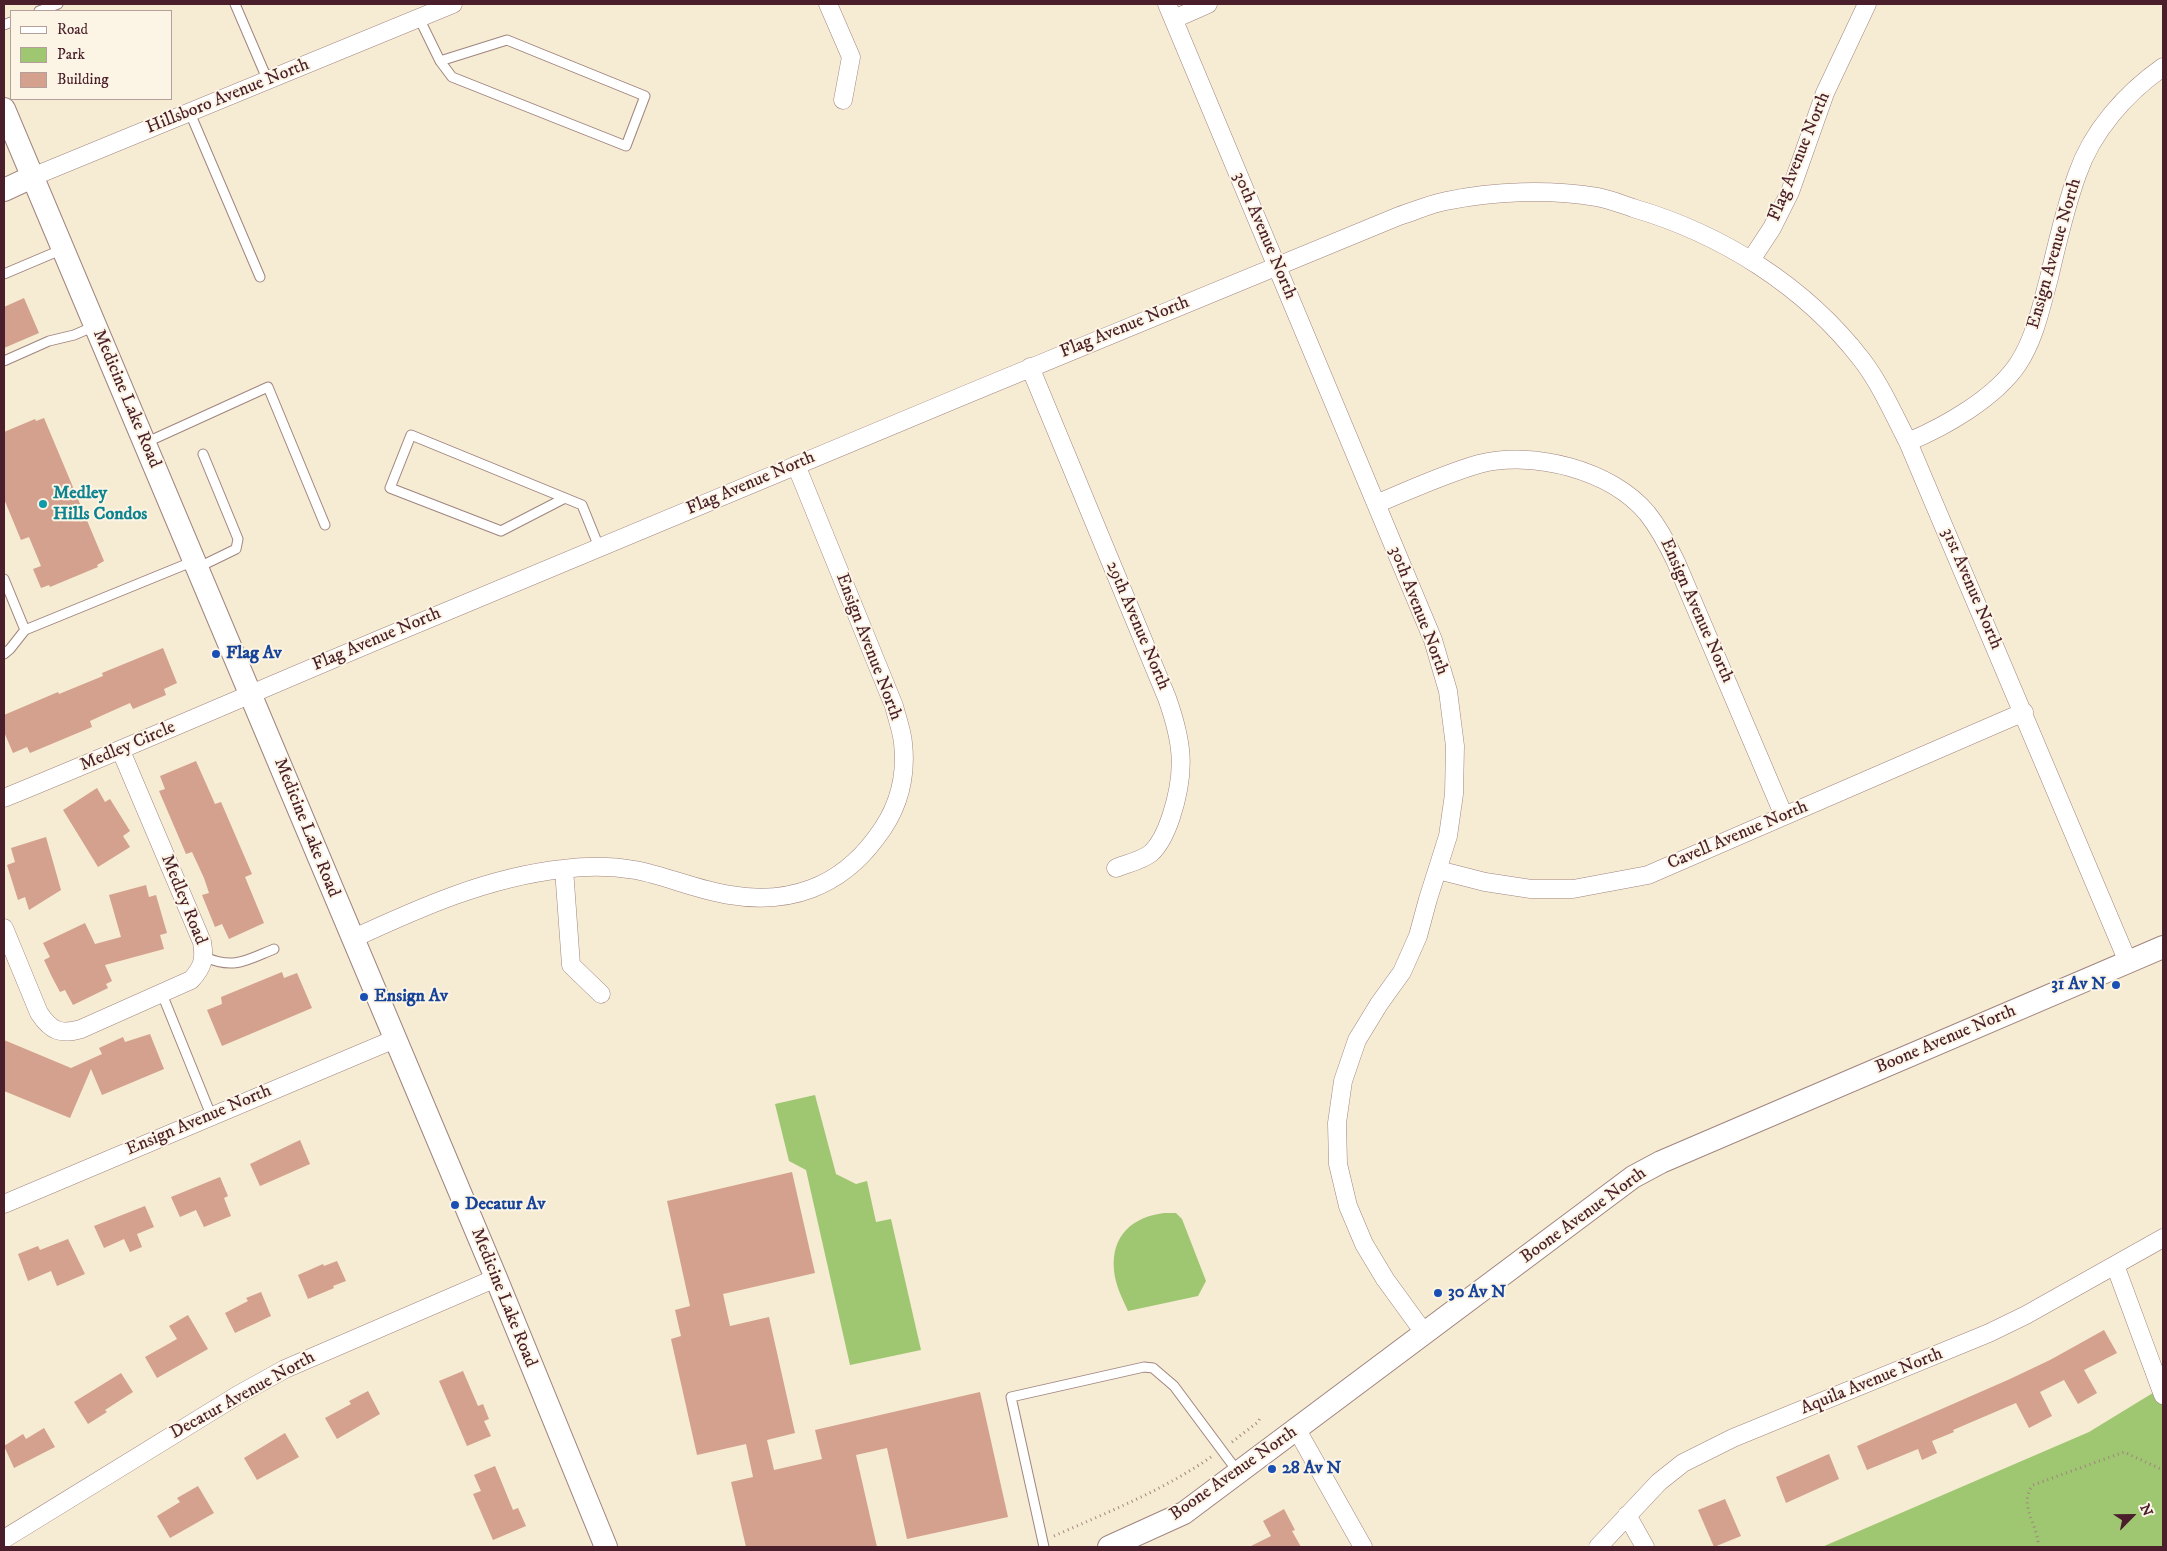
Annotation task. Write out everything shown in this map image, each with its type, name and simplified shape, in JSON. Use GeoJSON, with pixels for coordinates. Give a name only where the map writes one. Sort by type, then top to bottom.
{"type":"FeatureCollection","features":[{"type":"Feature","properties":{"kind":"street","name":"Hillsboro Avenue North"},"geometry":{"type":"LineString","coordinates":[[4,190],[453,4]]}},
{"type":"Feature","properties":{"kind":"street"},"geometry":{"type":"LineString","coordinates":[[828,4],[851,57],[843,100]]}},
{"type":"Feature","properties":{"kind":"street"},"geometry":{"type":"LineString","coordinates":[[1170,12],[1208,4]]}},
{"type":"Feature","properties":{"kind":"street","name":"Flag Avenue North"},"geometry":{"type":"LineString","coordinates":[[250,694],[1030,367],[1399,216],[1445,201],[1494,194],[1529,193],[1597,197],[1649,212],[1702,233],[1751,260],[1772,228],[1790,192],[1825,94],[1860,6]]}},
{"type":"Feature","properties":{"kind":"street","name":"30th Avenue North"},"geometry":{"type":"LineString","coordinates":[[1170,12],[1433,640],[1448,691],[1455,746],[1454,794],[1448,836],[1418,936],[1402,972],[1379,1004],[1357,1040],[1343,1081],[1337,1122],[1338,1164],[1348,1206],[1364,1244],[1385,1279],[1425,1334]]}},
{"type":"Feature","properties":{"kind":"street","name":"Ensign Avenue North"},"geometry":{"type":"LineString","coordinates":[[1908,442],[1936,430],[1970,409],[1994,389],[2018,364],[2035,332],[2077,174],[2094,140],[2116,109],[2144,81],[2163,67]]}},
{"type":"Feature","properties":{"kind":"street","name":"Medicine Lake Road"},"geometry":{"type":"LineString","coordinates":[[4,109],[496,1278],[606,1547]]}},
{"type":"Feature","properties":{"kind":"street","name":"31st Avenue North"},"geometry":{"type":"LineString","coordinates":[[1751,260],[1791,288],[1828,321],[1862,361],[1886,400],[1908,442],[2024,712],[2128,962]]}},
{"type":"Feature","properties":{"kind":"street","name":"29th Avenue North"},"geometry":{"type":"LineString","coordinates":[[1030,367],[1167,698],[1178,730],[1182,762],[1179,794],[1166,832],[1150,854],[1116,868]]}},
{"type":"Feature","properties":{"kind":"street","name":"Ensign Avenue North"},"geometry":{"type":"LineString","coordinates":[[1376,504],[1447,475],[1481,464],[1515,459],[1552,463],[1588,472],[1619,489],[1646,512],[1662,533],[1784,816]]}},
{"type":"Feature","properties":{"kind":"street","name":"Ensign Avenue North"},"geometry":{"type":"LineString","coordinates":[[352,939],[448,898],[504,879],[564,868],[634,870],[730,896],[764,898],[795,896],[818,887],[842,873],[864,855],[882,830],[897,804],[904,773],[904,742],[894,706],[796,465]]}},
{"type":"Feature","properties":{"kind":"street","name":"Medley Circle"},"geometry":{"type":"LineString","coordinates":[[4,798],[121,751],[250,694]]}},
{"type":"Feature","properties":{"kind":"street","name":"Cavell Avenue North"},"geometry":{"type":"LineString","coordinates":[[1438,870],[1484,882],[1531,889],[1573,889],[1648,875],[2024,712]]}},
{"type":"Feature","properties":{"kind":"street","name":"Medley Road"},"geometry":{"type":"LineString","coordinates":[[121,751],[202,942],[204,957],[202,969],[191,980],[162,994]]}},
{"type":"Feature","properties":{"kind":"street"},"geometry":{"type":"LineString","coordinates":[[564,868],[571,965],[601,994]]}},
{"type":"Feature","properties":{"kind":"street"},"geometry":{"type":"LineString","coordinates":[[4,928],[39,1013],[46,1022],[57,1030],[69,1032],[81,1029],[162,994]]}},
{"type":"Feature","properties":{"kind":"street","name":"Boone Avenue North"},"geometry":{"type":"LineString","coordinates":[[1109,1547],[1184,1513],[1633,1177],[1661,1162],[2163,947]]}},
{"type":"Feature","properties":{"kind":"street","name":"Ensign Avenue North"},"geometry":{"type":"LineString","coordinates":[[4,1204],[211,1115],[395,1039]]}},
{"type":"Feature","properties":{"kind":"street","name":"Aquila Avenue North"},"geometry":{"type":"LineString","coordinates":[[1598,1547],[1659,1482],[1683,1463],[1711,1448],[1990,1333],[2026,1315],[2163,1238]]}},
{"type":"Feature","properties":{"kind":"street"},"geometry":{"type":"LineString","coordinates":[[2115,1264],[2163,1395]]}},
{"type":"Feature","properties":{"kind":"street","name":"Decatur Avenue North"},"geometry":{"type":"LineString","coordinates":[[4,1539],[238,1395],[285,1369],[496,1278]]}},
{"type":"Feature","properties":{"kind":"street"},"geometry":{"type":"LineString","coordinates":[[1297,1430],[1363,1547]]}},
{"type":"Feature","properties":{"kind":"street"},"geometry":{"type":"LineString","coordinates":[[1627,1515],[1645,1547]]}},
{"type":"Feature","properties":{"kind":"lane"},"geometry":{"type":"LineString","coordinates":[[42,10],[58,4]]}},
{"type":"Feature","properties":{"kind":"lane"},"geometry":{"type":"LineString","coordinates":[[235,4],[268,81]]}},
{"type":"Feature","properties":{"kind":"lane"},"geometry":{"type":"LineString","coordinates":[[419,18],[440,61],[452,77],[626,146],[645,96],[507,40],[440,61]]}},
{"type":"Feature","properties":{"kind":"lane"},"geometry":{"type":"LineString","coordinates":[[190,113],[260,277]]}},
{"type":"Feature","properties":{"kind":"lane"},"geometry":{"type":"LineString","coordinates":[[4,274],[63,249]]}},
{"type":"Feature","properties":{"kind":"lane"},"geometry":{"type":"LineString","coordinates":[[4,361],[49,341],[74,335],[95,326]]}},
{"type":"Feature","properties":{"kind":"lane"},"geometry":{"type":"LineString","coordinates":[[145,444],[268,387],[325,525]]}},
{"type":"Feature","properties":{"kind":"lane"},"geometry":{"type":"LineString","coordinates":[[565,498],[501,531],[390,488],[411,436],[565,498],[582,505],[598,547]]}},
{"type":"Feature","properties":{"kind":"lane"},"geometry":{"type":"LineString","coordinates":[[4,654],[24,630],[236,549],[238,539],[203,454]]}},
{"type":"Feature","properties":{"kind":"lane"},"geometry":{"type":"LineString","coordinates":[[4,579],[24,630]]}},
{"type":"Feature","properties":{"kind":"lane"},"geometry":{"type":"LineString","coordinates":[[204,957],[219,964],[244,962],[274,949]]}},
{"type":"Feature","properties":{"kind":"lane"},"geometry":{"type":"LineString","coordinates":[[162,994],[211,1115]]}},
{"type":"Feature","properties":{"kind":"lane"},"geometry":{"type":"LineString","coordinates":[[1043,1544],[1011,1397],[1144,1367],[1153,1368],[1174,1386],[1239,1473]]}},
{"type":"Feature","properties":{"kind":"path"},"geometry":{"type":"LineString","coordinates":[[1043,1544],[1154,1492],[1187,1473],[1258,1422],[1260,1418]]}},
{"type":"Feature","properties":{"kind":"path"},"geometry":{"type":"LineString","coordinates":[[2038,1547],[2027,1500],[2028,1490],[2032,1485],[2124,1452],[2163,1470]]}},
{"type":"Feature","properties":{"kind":"green space"},"geometry":{"type":"Polygon","coordinates":[[[815,1095],[836,1174],[856,1184],[867,1181],[876,1222],[891,1219],[921,1350],[850,1365],[806,1170],[789,1161],[775,1104],[815,1095]]]}},
{"type":"Feature","properties":{"kind":"green space"},"geometry":{"type":"Polygon","coordinates":[[[1176,1213],[1182,1219],[1206,1281],[1198,1296],[1128,1311],[1119,1291],[1114,1270],[1116,1247],[1120,1238],[1133,1224],[1153,1215],[1176,1213]]]}},
{"type":"Feature","properties":{"kind":"green space"},"geometry":{"type":"Polygon","coordinates":[[[2161,1388],[2163,1395],[2163,1547],[1822,1547],[2089,1432],[2161,1388]]]}},
{"type":"Feature","properties":{"kind":"building"},"geometry":{"type":"Polygon","coordinates":[[[24,298],[39,333],[4,348],[4,307],[24,298]]]}},
{"type":"Feature","properties":{"kind":"building","name":"Medley Hills Condos"},"geometry":{"type":"Polygon","coordinates":[[[44,418],[104,561],[97,565],[98,567],[50,587],[49,585],[41,588],[33,569],[41,566],[29,537],[21,540],[4,499],[4,432],[35,419],[36,421],[44,418]]]}},
{"type":"Feature","properties":{"kind":"building"},"geometry":{"type":"Polygon","coordinates":[[[163,648],[177,683],[164,689],[166,695],[133,709],[130,703],[90,721],[92,727],[30,753],[27,747],[13,753],[4,732],[4,715],[58,692],[59,694],[103,676],[102,673],[163,648]]]}},
{"type":"Feature","properties":{"kind":"building"},"geometry":{"type":"Polygon","coordinates":[[[196,761],[215,804],[221,802],[252,874],[245,877],[264,923],[229,939],[222,924],[215,927],[202,895],[209,893],[204,878],[192,852],[186,854],[159,791],[165,789],[160,776],[196,761]]]}},
{"type":"Feature","properties":{"kind":"building"},"geometry":{"type":"Polygon","coordinates":[[[97,788],[105,802],[110,799],[130,831],[123,836],[130,847],[98,867],[63,810],[97,788]]]}},
{"type":"Feature","properties":{"kind":"building"},"geometry":{"type":"Polygon","coordinates":[[[46,837],[61,890],[29,910],[25,897],[18,900],[7,865],[15,862],[11,848],[46,837]]]}},
{"type":"Feature","properties":{"kind":"building"},"geometry":{"type":"Polygon","coordinates":[[[146,885],[149,897],[156,895],[167,933],[160,935],[164,949],[105,965],[112,981],[106,984],[108,988],[73,1005],[65,990],[60,992],[52,977],[44,960],[50,957],[43,943],[85,923],[95,944],[121,937],[109,895],[146,885]]]}},
{"type":"Feature","properties":{"kind":"building"},"geometry":{"type":"Polygon","coordinates":[[[282,972],[284,978],[297,973],[312,1008],[222,1046],[207,1010],[222,1004],[221,997],[282,972]]]}},
{"type":"Feature","properties":{"kind":"building"},"geometry":{"type":"Polygon","coordinates":[[[150,1034],[164,1069],[102,1095],[91,1069],[70,1118],[4,1091],[4,1040],[71,1068],[102,1054],[99,1048],[123,1037],[125,1042],[150,1034]]]}},
{"type":"Feature","properties":{"kind":"building"},"geometry":{"type":"Polygon","coordinates":[[[300,1140],[310,1164],[260,1186],[250,1164],[300,1140]]]}},
{"type":"Feature","properties":{"kind":"building"},"geometry":{"type":"Polygon","coordinates":[[[792,1172],[815,1273],[723,1294],[730,1326],[769,1317],[795,1433],[767,1440],[774,1470],[822,1459],[815,1430],[980,1392],[1008,1517],[907,1539],[887,1448],[856,1455],[877,1547],[746,1547],[731,1482],[753,1477],[746,1444],[697,1455],[671,1339],[681,1336],[675,1310],[690,1306],[667,1201],[792,1172]]]}},
{"type":"Feature","properties":{"kind":"building"},"geometry":{"type":"Polygon","coordinates":[[[220,1177],[228,1196],[224,1198],[231,1216],[204,1227],[196,1210],[180,1217],[171,1197],[220,1177]]]}},
{"type":"Feature","properties":{"kind":"building"},"geometry":{"type":"Polygon","coordinates":[[[145,1206],[154,1227],[137,1234],[142,1247],[130,1252],[124,1239],[104,1248],[94,1226],[145,1206]]]}},
{"type":"Feature","properties":{"kind":"building"},"geometry":{"type":"Polygon","coordinates":[[[68,1239],[85,1274],[57,1286],[51,1271],[28,1281],[18,1254],[38,1246],[40,1250],[68,1239]]]}},
{"type":"Feature","properties":{"kind":"building"},"geometry":{"type":"Polygon","coordinates":[[[337,1261],[346,1281],[308,1299],[298,1275],[323,1264],[324,1266],[337,1261]]]}},
{"type":"Feature","properties":{"kind":"building"},"geometry":{"type":"Polygon","coordinates":[[[261,1292],[271,1316],[235,1333],[225,1313],[248,1301],[246,1298],[261,1292]]]}},
{"type":"Feature","properties":{"kind":"building"},"geometry":{"type":"Polygon","coordinates":[[[188,1315],[208,1349],[157,1378],[145,1357],[177,1339],[169,1326],[188,1315]]]}},
{"type":"Feature","properties":{"kind":"building"},"geometry":{"type":"Polygon","coordinates":[[[2104,1330],[2117,1353],[2084,1370],[2097,1393],[2078,1404],[2064,1380],[2040,1392],[2052,1416],[2029,1428],[2016,1403],[1932,1441],[1937,1453],[1922,1460],[1918,1449],[1867,1470],[1857,1446],[2010,1379],[2050,1360],[2104,1330]]]}},
{"type":"Feature","properties":{"kind":"building"},"geometry":{"type":"Polygon","coordinates":[[[463,1371],[478,1406],[483,1404],[489,1419],[484,1421],[491,1436],[467,1446],[439,1381],[463,1371]]]}},
{"type":"Feature","properties":{"kind":"building"},"geometry":{"type":"Polygon","coordinates":[[[121,1373],[133,1392],[105,1410],[107,1412],[88,1424],[74,1402],[121,1373]]]}},
{"type":"Feature","properties":{"kind":"building"},"geometry":{"type":"Polygon","coordinates":[[[368,1391],[380,1414],[337,1439],[325,1418],[351,1404],[349,1401],[368,1391]]]}},
{"type":"Feature","properties":{"kind":"building"},"geometry":{"type":"Polygon","coordinates":[[[44,1428],[55,1447],[14,1468],[4,1446],[23,1434],[26,1439],[44,1428]]]}},
{"type":"Feature","properties":{"kind":"building"},"geometry":{"type":"Polygon","coordinates":[[[285,1433],[299,1457],[257,1480],[244,1458],[285,1433]]]}},
{"type":"Feature","properties":{"kind":"building"},"geometry":{"type":"Polygon","coordinates":[[[1829,1454],[1839,1479],[1786,1503],[1776,1477],[1829,1454]]]}},
{"type":"Feature","properties":{"kind":"building"},"geometry":{"type":"Polygon","coordinates":[[[495,1466],[513,1510],[518,1508],[526,1526],[493,1540],[473,1494],[481,1491],[474,1475],[495,1466]]]}},
{"type":"Feature","properties":{"kind":"building"},"geometry":{"type":"Polygon","coordinates":[[[198,1486],[214,1513],[170,1538],[157,1516],[180,1502],[177,1498],[198,1486]]]}},
{"type":"Feature","properties":{"kind":"building"},"geometry":{"type":"Polygon","coordinates":[[[1725,1499],[1741,1536],[1714,1547],[1698,1510],[1725,1499]]]}},
{"type":"Feature","properties":{"kind":"building"},"geometry":{"type":"Polygon","coordinates":[[[1284,1509],[1295,1530],[1292,1531],[1301,1547],[1249,1547],[1271,1536],[1263,1521],[1284,1509]]]}},
{"type":"Feature","properties":{"kind":"place","name":"Medley Hills Condos"},"geometry":{"type":"Point","coordinates":[43,504]}},
{"type":"Feature","properties":{"kind":"place","name":"Flag Av"},"geometry":{"type":"Point","coordinates":[216,654]}},
{"type":"Feature","properties":{"kind":"place","name":"31 Av N"},"geometry":{"type":"Point","coordinates":[2116,985]}},
{"type":"Feature","properties":{"kind":"place","name":"Ensign Av"},"geometry":{"type":"Point","coordinates":[364,997]}},
{"type":"Feature","properties":{"kind":"place","name":"Decatur Av"},"geometry":{"type":"Point","coordinates":[455,1205]}},
{"type":"Feature","properties":{"kind":"place","name":"30 Av N"},"geometry":{"type":"Point","coordinates":[1438,1293]}},
{"type":"Feature","properties":{"kind":"place","name":"28 Av N"},"geometry":{"type":"Point","coordinates":[1272,1469]}}]}
